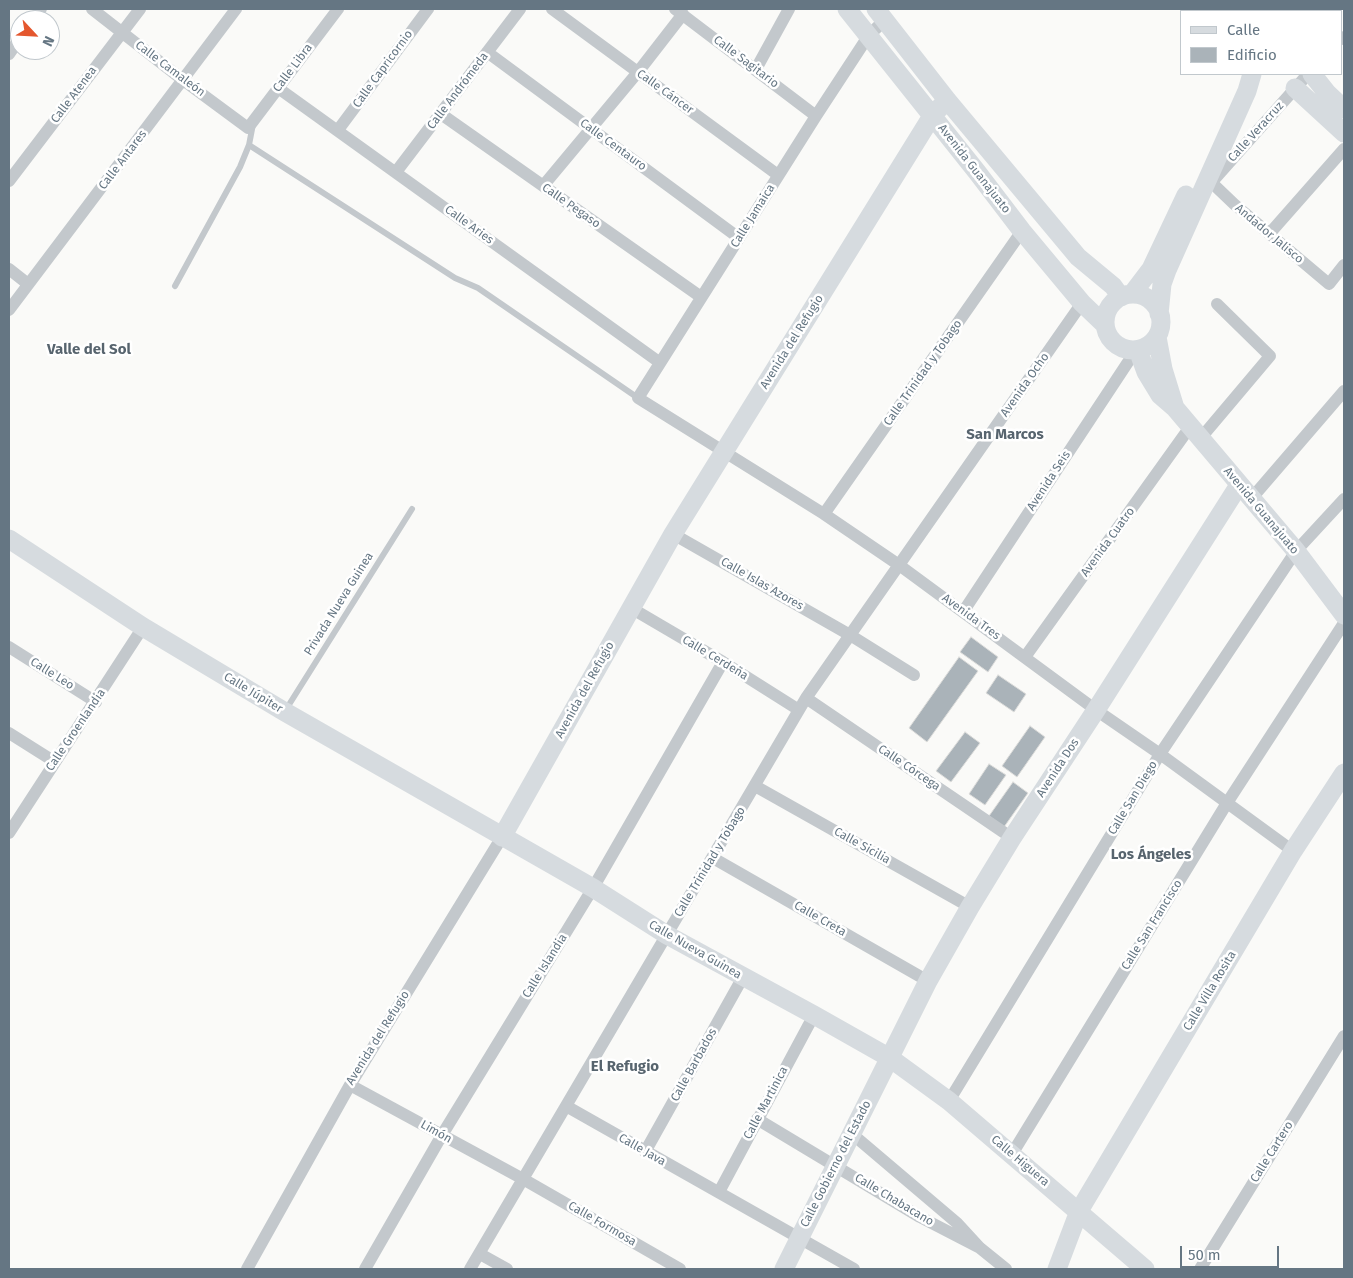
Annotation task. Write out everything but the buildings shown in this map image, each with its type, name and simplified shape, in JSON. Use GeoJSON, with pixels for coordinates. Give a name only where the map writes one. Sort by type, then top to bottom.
{"type":"FeatureCollection","features":[{"type":"Feature","properties":{"kind":"street","name":"Calle Camaleón"},"geometry":{"type":"LineString","coordinates":[[92,9],[183,80],[251,124]]}},
{"type":"Feature","properties":{"kind":"street","name":"Calle Atenea"},"geometry":{"type":"LineString","coordinates":[[9,180],[140,9]]}},
{"type":"Feature","properties":{"kind":"street","name":"Calle Antares"},"geometry":{"type":"LineString","coordinates":[[9,310],[236,9]]}},
{"type":"Feature","properties":{"kind":"street","name":"Calle Libra"},"geometry":{"type":"LineString","coordinates":[[251,124],[338,9]]}},
{"type":"Feature","properties":{"kind":"street","name":"Calle Capricornio"},"geometry":{"type":"LineString","coordinates":[[338,130],[428,9]]}},
{"type":"Feature","properties":{"kind":"street","name":"Calle Andrómeda"},"geometry":{"type":"LineString","coordinates":[[396,172],[520,9]]}},
{"type":"Feature","properties":{"kind":"street","name":"Calle Cáncer"},"geometry":{"type":"LineString","coordinates":[[552,9],[778,176]]}},
{"type":"Feature","properties":{"kind":"street"},"geometry":{"type":"LineString","coordinates":[[756,69],[789,9]]}},
{"type":"Feature","properties":{"kind":"street","name":"Avenida Guanajuato"},"geometry":{"type":"LineString","coordinates":[[847,9],[1022,231],[1082,303],[1105,325]]}},
{"type":"Feature","properties":{"kind":"street"},"geometry":{"type":"LineString","coordinates":[[543,186],[638,72],[679,11]]}},
{"type":"Feature","properties":{"kind":"street","name":"Calle Sagitario"},"geometry":{"type":"LineString","coordinates":[[679,11],[816,116]]}},
{"type":"Feature","properties":{"kind":"street","name":"Avenida Guanajuato"},"geometry":{"type":"LineString","coordinates":[[881,15],[947,100],[1078,256],[1127,296]]}},
{"type":"Feature","properties":{"kind":"street","name":"Calle Jamaica"},"geometry":{"type":"LineString","coordinates":[[638,398],[659,362],[881,15]]}},
{"type":"Feature","properties":{"kind":"street","name":"Calle Centauro"},"geometry":{"type":"LineString","coordinates":[[488,52],[739,238]]}},
{"type":"Feature","properties":{"kind":"street"},"geometry":{"type":"LineString","coordinates":[[1239,75],[1236,85],[1146,278],[1127,296],[1108,308],[1105,325],[1108,336],[1115,344],[1125,349],[1137,350],[1151,344],[1157,337],[1160,325],[1159,314],[1162,284],[1207,185],[1247,91],[1252,75]]}},
{"type":"Feature","properties":{"kind":"street","name":"Calle Veracruz"},"geometry":{"type":"LineString","coordinates":[[1207,185],[1307,75]]}},
{"type":"Feature","properties":{"kind":"street"},"geometry":{"type":"LineString","coordinates":[[1313,75],[1326,93],[1344,109]]}},
{"type":"Feature","properties":{"kind":"street","name":"Calle Aries"},"geometry":{"type":"LineString","coordinates":[[278,88],[659,362]]}},
{"type":"Feature","properties":{"kind":"street"},"geometry":{"type":"LineString","coordinates":[[1295,88],[1344,133]]}},
{"type":"Feature","properties":{"kind":"street","name":"Avenida del Refugio"},"geometry":{"type":"LineString","coordinates":[[247,1269],[350,1085],[502,837],[674,534],[932,116],[947,100]]}},
{"type":"Feature","properties":{"kind":"street","name":"Calle Pegaso"},"geometry":{"type":"LineString","coordinates":[[441,114],[701,297]]}},
{"type":"Feature","properties":{"kind":"street"},"geometry":{"type":"LineString","coordinates":[[1270,233],[1344,149]]}},
{"type":"Feature","properties":{"kind":"street","name":"Andador Jalisco"},"geometry":{"type":"LineString","coordinates":[[1207,185],[1270,233],[1329,284],[1344,265]]}},
{"type":"Feature","properties":{"kind":"street","name":"Calle Trinidad y Tobago"},"geometry":{"type":"LineString","coordinates":[[824,514],[1022,231]]}},
{"type":"Feature","properties":{"kind":"street"},"geometry":{"type":"LineString","coordinates":[[9,269],[28,284]]}},
{"type":"Feature","properties":{"kind":"street"},"geometry":{"type":"LineString","coordinates":[[1127,296],[1149,299],[1159,314]]}},
{"type":"Feature","properties":{"kind":"street","name":"Avenida Ocho"},"geometry":{"type":"LineString","coordinates":[[899,565],[1082,303]]}},
{"type":"Feature","properties":{"kind":"street","name":"Avenida Cuatro"},"geometry":{"type":"LineString","coordinates":[[1025,656],[1195,433],[1270,356],[1217,304]]}},
{"type":"Feature","properties":{"kind":"street","name":"Avenida Guanajuato"},"geometry":{"type":"LineString","coordinates":[[1157,337],[1163,369],[1175,408]]}},
{"type":"Feature","properties":{"kind":"street","name":"Avenida Guanajuato"},"geometry":{"type":"LineString","coordinates":[[1137,350],[1152,385],[1175,408],[1296,551],[1344,615]]}},
{"type":"Feature","properties":{"kind":"street","name":"Avenida Seis"},"geometry":{"type":"LineString","coordinates":[[963,612],[1137,350]]}},
{"type":"Feature","properties":{"kind":"street"},"geometry":{"type":"LineString","coordinates":[[1245,492],[1344,391]]}},
{"type":"Feature","properties":{"kind":"street","name":"Avenida Tres"},"geometry":{"type":"LineString","coordinates":[[638,398],[723,453],[824,514],[899,565],[1096,710],[1293,851]]}},
{"type":"Feature","properties":{"kind":"street","name":"Avenida Dos"},"geometry":{"type":"LineString","coordinates":[[890,1058],[928,981],[1012,838],[1096,710],[1245,492]]}},
{"type":"Feature","properties":{"kind":"street","name":"Calle San Diego"},"geometry":{"type":"LineString","coordinates":[[949,1101],[1160,754],[1296,551],[1344,499]]}},
{"type":"Feature","properties":{"kind":"street","name":"Calle Islas Azores"},"geometry":{"type":"LineString","coordinates":[[674,534],[850,635],[914,675]]}},
{"type":"Feature","properties":{"kind":"street","name":"Calle Júpiter"},"geometry":{"type":"LineString","coordinates":[[9,539],[143,628],[502,837]]}},
{"type":"Feature","properties":{"kind":"street","name":"Calle Trinidad y Tobago"},"geometry":{"type":"LineString","coordinates":[[470,1269],[806,698],[899,565]]}},
{"type":"Feature","properties":{"kind":"street","name":"Calle Cerdeña"},"geometry":{"type":"LineString","coordinates":[[631,608],[723,662],[799,710]]}},
{"type":"Feature","properties":{"kind":"street","name":"Calle San Francisco"},"geometry":{"type":"LineString","coordinates":[[1012,1154],[1227,803],[1344,623]]}},
{"type":"Feature","properties":{"kind":"street","name":"Calle Groenlandia"},"geometry":{"type":"LineString","coordinates":[[10,827],[96,702],[143,628]]}},
{"type":"Feature","properties":{"kind":"street","name":"Calle Leo"},"geometry":{"type":"LineString","coordinates":[[9,647],[96,702]]}},
{"type":"Feature","properties":{"kind":"street","name":"Calle Islandia"},"geometry":{"type":"LineString","coordinates":[[365,1269],[442,1135],[593,888],[723,662]]}},
{"type":"Feature","properties":{"kind":"street","name":"Calle Córcega"},"geometry":{"type":"LineString","coordinates":[[806,698],[1012,838]]}},
{"type":"Feature","properties":{"kind":"street"},"geometry":{"type":"LineString","coordinates":[[9,733],[55,762]]}},
{"type":"Feature","properties":{"kind":"street","name":"Calle Villa Rosita"},"geometry":{"type":"LineString","coordinates":[[1057,1269],[1078,1211],[1293,851],[1344,773]]}},
{"type":"Feature","properties":{"kind":"street","name":"Calle Sicilia"},"geometry":{"type":"LineString","coordinates":[[755,786],[970,907]]}},
{"type":"Feature","properties":{"kind":"street","name":"Calle Nueva Guinea"},"geometry":{"type":"LineString","coordinates":[[502,837],[593,888],[667,935],[890,1058]]}},
{"type":"Feature","properties":{"kind":"street","name":"Calle Creta"},"geometry":{"type":"LineString","coordinates":[[713,858],[928,981]]}},
{"type":"Feature","properties":{"kind":"street","name":"Calle Barbados"},"geometry":{"type":"LineString","coordinates":[[646,1152],[743,977]]}},
{"type":"Feature","properties":{"kind":"street","name":"Calle Martinica"},"geometry":{"type":"LineString","coordinates":[[719,1192],[814,1015]]}},
{"type":"Feature","properties":{"kind":"street","name":"Calle Cartero"},"geometry":{"type":"LineString","coordinates":[[1200,1269],[1344,1036]]}},
{"type":"Feature","properties":{"kind":"street","name":"Calle Higuera"},"geometry":{"type":"LineString","coordinates":[[890,1058],[949,1101],[1145,1269]]}},
{"type":"Feature","properties":{"kind":"street","name":"Calle Gobierno del Estado"},"geometry":{"type":"LineString","coordinates":[[784,1269],[890,1058]]}},
{"type":"Feature","properties":{"kind":"street","name":"Limón"},"geometry":{"type":"LineString","coordinates":[[350,1085],[523,1179]]}},
{"type":"Feature","properties":{"kind":"street","name":"Calle Java"},"geometry":{"type":"LineString","coordinates":[[566,1106],[854,1269]]}},
{"type":"Feature","properties":{"kind":"street","name":"Calle Chabacano"},"geometry":{"type":"LineString","coordinates":[[757,1119],[920,1217],[980,1248]]}},
{"type":"Feature","properties":{"kind":"street","name":"Calle Chabacano"},"geometry":{"type":"LineString","coordinates":[[851,1133],[958,1223],[980,1248],[1006,1269]]}},
{"type":"Feature","properties":{"kind":"street","name":"Calle Formosa"},"geometry":{"type":"LineString","coordinates":[[523,1179],[680,1269]]}},
{"type":"Feature","properties":{"kind":"street"},"geometry":{"type":"LineString","coordinates":[[480,1254],[507,1269]]}},
{"type":"Feature","properties":{"kind":"lane"},"geometry":{"type":"LineString","coordinates":[[175,286],[240,167],[249,145],[251,124]]}},
{"type":"Feature","properties":{"kind":"lane"},"geometry":{"type":"LineString","coordinates":[[249,145],[455,278],[478,288],[638,398]]}},
{"type":"Feature","properties":{"kind":"lane","name":"Privada Nueva Guinea"},"geometry":{"type":"LineString","coordinates":[[285,712],[412,509]]}},
{"type":"Feature","properties":{"kind":"district","name":"Valle del Sol"},"geometry":{"type":"Point","coordinates":[89,350]}},
{"type":"Feature","properties":{"kind":"district","name":"San Marcos"},"geometry":{"type":"Point","coordinates":[1005,435]}},
{"type":"Feature","properties":{"kind":"district","name":"Los Ángeles"},"geometry":{"type":"Point","coordinates":[1151,855]}},
{"type":"Feature","properties":{"kind":"district","name":"El Refugio"},"geometry":{"type":"Point","coordinates":[625,1067]}}]}
